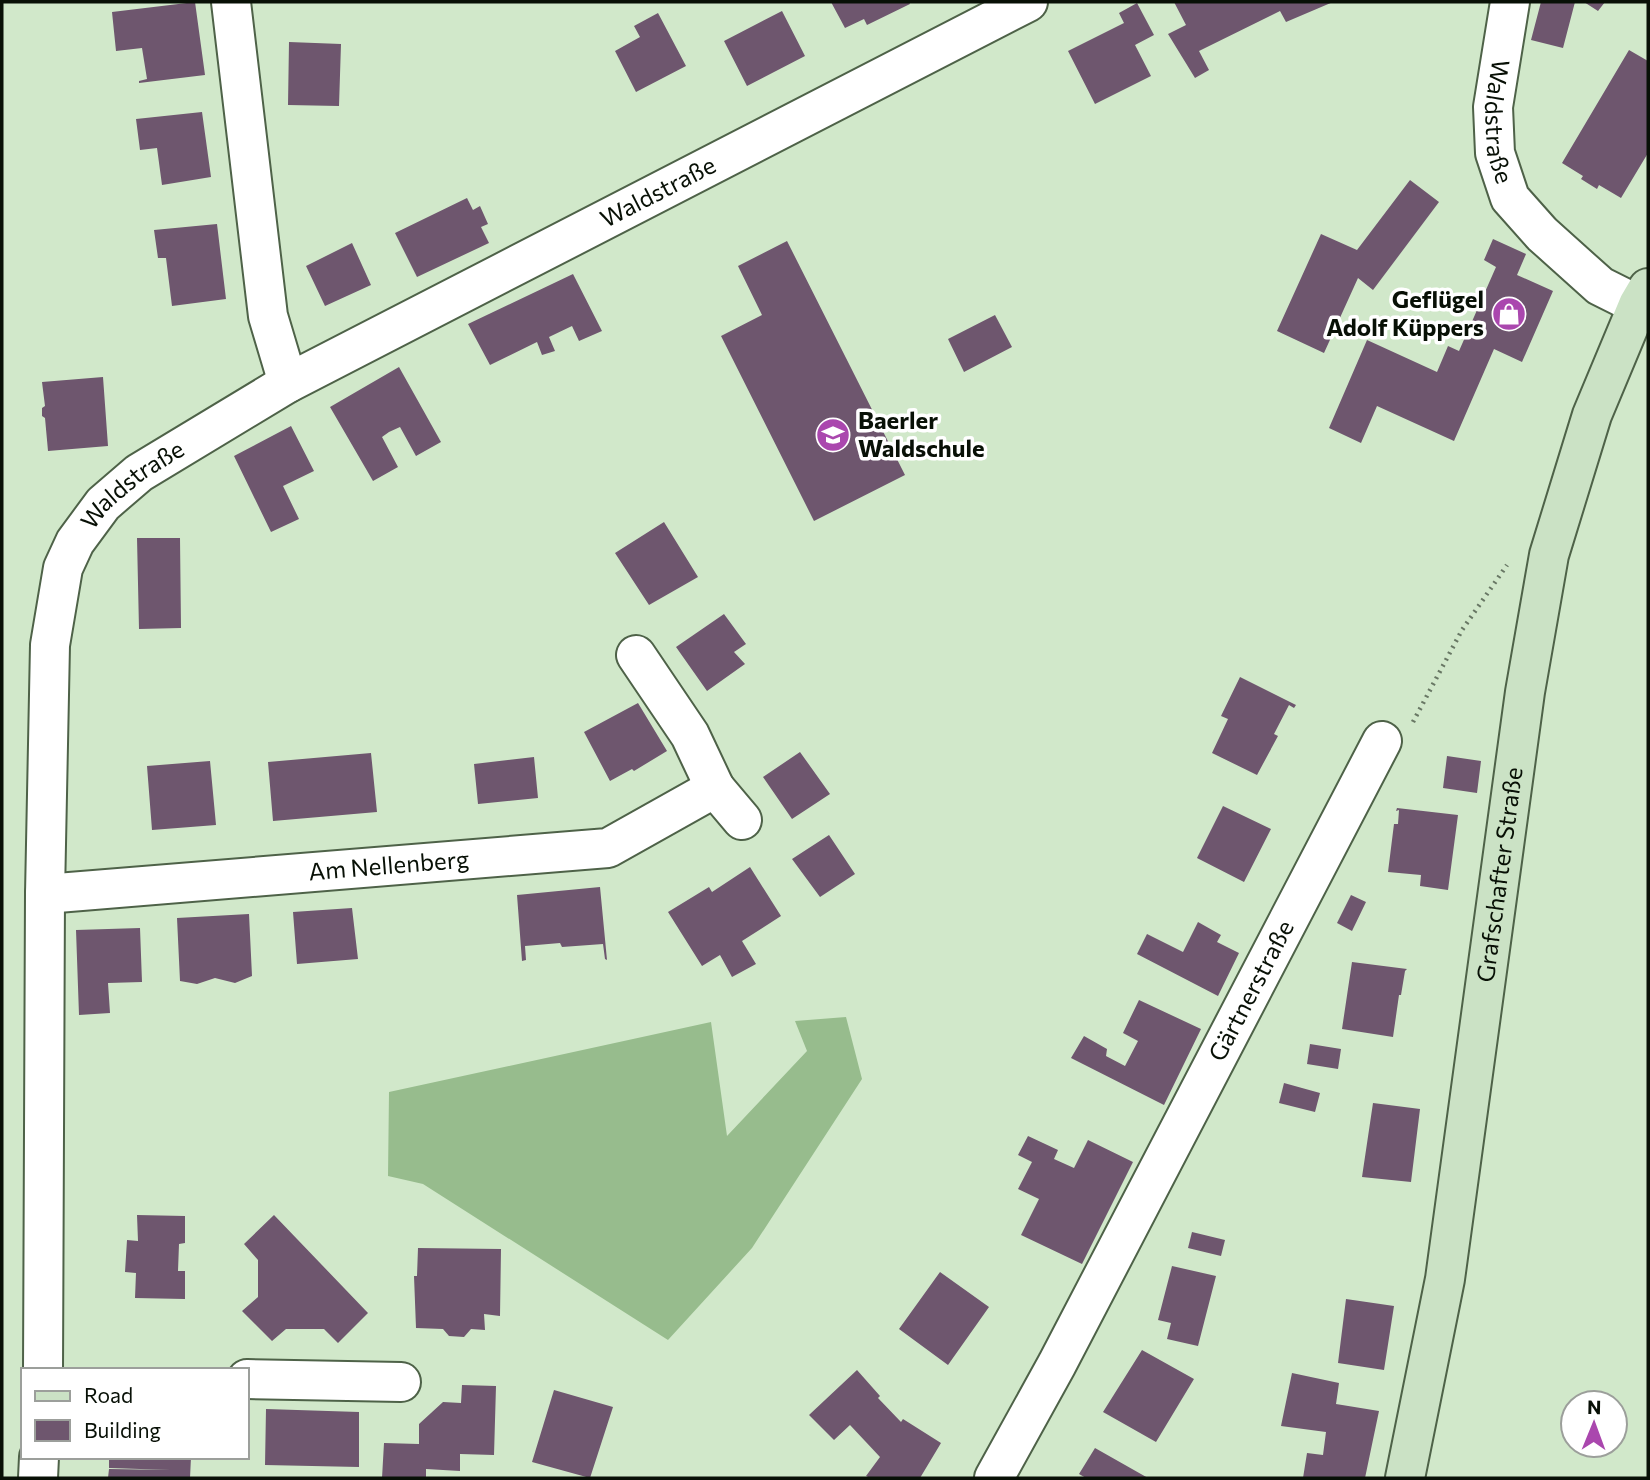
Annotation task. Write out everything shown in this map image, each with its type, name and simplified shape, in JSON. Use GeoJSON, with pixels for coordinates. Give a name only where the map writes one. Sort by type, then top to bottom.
{"type":"FeatureCollection","features":[{"type":"Feature","properties":{"kind":"main road","name":"Grafschafter Straße"},"geometry":{"type":"LineString","coordinates":[[1405,1478],[1444,1279],[1525,692],[1549,555],[1592,415],[1643,296]]}},
{"type":"Feature","properties":{"kind":"street"},"geometry":{"type":"LineString","coordinates":[[231,2],[268,316],[288,383]]}},
{"type":"Feature","properties":{"kind":"street","name":"Waldstraße"},"geometry":{"type":"LineString","coordinates":[[45,894],[50,645],[63,568],[75,542],[103,503],[139,473],[288,383],[1028,2]]}},
{"type":"Feature","properties":{"kind":"street","name":"Waldstraße"},"geometry":{"type":"LineString","coordinates":[[1510,2],[1493,107],[1495,153],[1510,198],[1542,234],[1600,286],[1643,296]]}},
{"type":"Feature","properties":{"kind":"street"},"geometry":{"type":"LineString","coordinates":[[636,655],[690,735],[715,788],[742,820]]}},
{"type":"Feature","properties":{"kind":"street","name":"Gärtnerstraße"},"geometry":{"type":"LineString","coordinates":[[994,1478],[1063,1352],[1382,741]]}},
{"type":"Feature","properties":{"kind":"street","name":"Am Nellenberg"},"geometry":{"type":"LineString","coordinates":[[45,894],[608,848],[715,788]]}},
{"type":"Feature","properties":{"kind":"street"},"geometry":{"type":"LineString","coordinates":[[43,1368],[45,894]]}},
{"type":"Feature","properties":{"kind":"street"},"geometry":{"type":"LineString","coordinates":[[248,1379],[401,1382]]}},
{"type":"Feature","properties":{"kind":"street"},"geometry":{"type":"LineString","coordinates":[[38,1478],[39,1459]]}},
{"type":"Feature","properties":{"kind":"path"},"geometry":{"type":"LineString","coordinates":[[1382,741],[1408,732],[1462,630],[1506,565],[1526,551],[1549,555]]}},
{"type":"Feature","properties":{"kind":"green space"},"geometry":{"type":"Polygon","coordinates":[[[846,1017],[862,1079],[752,1248],[668,1340],[423,1184],[388,1176],[389,1092],[711,1022],[727,1136],[807,1051],[795,1021],[846,1017]]]}},
{"type":"Feature","properties":{"kind":"building"},"geometry":{"type":"Polygon","coordinates":[[[195,2],[205,75],[139,83],[147,79],[142,48],[116,51],[112,12],[195,2]]]}},
{"type":"Feature","properties":{"kind":"building"},"geometry":{"type":"Polygon","coordinates":[[[831,2],[910,4],[867,25],[864,19],[845,28],[831,2]]]}},
{"type":"Feature","properties":{"kind":"building"},"geometry":{"type":"Polygon","coordinates":[[[1174,2],[1333,2],[1286,22],[1280,11],[1199,51],[1209,70],[1195,78],[1168,34],[1186,25],[1174,2]]]}},
{"type":"Feature","properties":{"kind":"building"},"geometry":{"type":"Polygon","coordinates":[[[1541,2],[1575,2],[1563,48],[1531,40],[1541,2]]]}},
{"type":"Feature","properties":{"kind":"building"},"geometry":{"type":"Polygon","coordinates":[[[1584,2],[1605,2],[1598,11],[1584,2]]]}},
{"type":"Feature","properties":{"kind":"building"},"geometry":{"type":"Polygon","coordinates":[[[1137,3],[1154,35],[1135,45],[1151,76],[1095,104],[1068,51],[1124,23],[1119,13],[1137,3]]]}},
{"type":"Feature","properties":{"kind":"building"},"geometry":{"type":"Polygon","coordinates":[[[782,11],[805,56],[747,86],[724,41],[782,11]]]}},
{"type":"Feature","properties":{"kind":"building"},"geometry":{"type":"Polygon","coordinates":[[[658,13],[686,66],[636,92],[615,51],[640,37],[634,26],[658,13]]]}},
{"type":"Feature","properties":{"kind":"building"},"geometry":{"type":"Polygon","coordinates":[[[289,42],[341,44],[339,106],[288,105],[289,42]]]}},
{"type":"Feature","properties":{"kind":"building"},"geometry":{"type":"Polygon","coordinates":[[[1629,50],[1648,61],[1648,153],[1621,198],[1599,185],[1597,189],[1562,163],[1629,50]]]}},
{"type":"Feature","properties":{"kind":"building"},"geometry":{"type":"Polygon","coordinates":[[[202,112],[211,177],[162,185],[157,148],[140,150],[136,119],[202,112]]]}},
{"type":"Feature","properties":{"kind":"building"},"geometry":{"type":"Polygon","coordinates":[[[1410,180],[1439,202],[1373,290],[1358,278],[1324,353],[1277,331],[1321,234],[1357,250],[1410,180]]]}},
{"type":"Feature","properties":{"kind":"building"},"geometry":{"type":"Polygon","coordinates":[[[467,198],[473,210],[480,206],[488,224],[481,227],[489,243],[417,277],[395,233],[467,198]]]}},
{"type":"Feature","properties":{"kind":"building"},"geometry":{"type":"Polygon","coordinates":[[[217,224],[226,299],[172,306],[166,258],[158,258],[154,230],[217,224]]]}},
{"type":"Feature","properties":{"kind":"building"},"geometry":{"type":"Polygon","coordinates":[[[1493,239],[1526,254],[1517,275],[1553,291],[1522,362],[1494,349],[1454,441],[1377,406],[1361,443],[1329,428],[1367,340],[1437,372],[1448,346],[1459,351],[1496,267],[1484,260],[1493,239]]]}},
{"type":"Feature","properties":{"kind":"building"},"geometry":{"type":"Polygon","coordinates":[[[787,241],[905,475],[814,521],[721,336],[762,315],[738,266],[787,241]]]}},
{"type":"Feature","properties":{"kind":"building"},"geometry":{"type":"Polygon","coordinates":[[[352,243],[371,285],[325,306],[306,266],[352,243]]]}},
{"type":"Feature","properties":{"kind":"building"},"geometry":{"type":"Polygon","coordinates":[[[573,274],[602,331],[579,341],[572,326],[549,337],[555,351],[542,355],[537,342],[490,365],[468,324],[573,274]]]}},
{"type":"Feature","properties":{"kind":"building"},"geometry":{"type":"Polygon","coordinates":[[[995,315],[1012,347],[964,372],[948,339],[995,315]]]}},
{"type":"Feature","properties":{"kind":"building"},"geometry":{"type":"Polygon","coordinates":[[[399,367],[441,442],[416,456],[400,427],[389,432],[382,437],[398,467],[373,481],[330,407],[399,367]]]}},
{"type":"Feature","properties":{"kind":"building"},"geometry":{"type":"Polygon","coordinates":[[[103,377],[108,446],[48,451],[45,418],[42,416],[42,408],[45,406],[42,382],[103,377]]]}},
{"type":"Feature","properties":{"kind":"building"},"geometry":{"type":"Polygon","coordinates":[[[291,426],[314,471],[283,486],[299,519],[271,532],[234,456],[291,426]]]}},
{"type":"Feature","properties":{"kind":"building"},"geometry":{"type":"Polygon","coordinates":[[[664,522],[698,577],[649,605],[615,553],[664,522]]]}},
{"type":"Feature","properties":{"kind":"building"},"geometry":{"type":"Polygon","coordinates":[[[137,538],[180,538],[181,628],[139,629],[137,538]]]}},
{"type":"Feature","properties":{"kind":"building"},"geometry":{"type":"Polygon","coordinates":[[[724,614],[746,644],[734,652],[745,664],[707,691],[676,647],[724,614]]]}},
{"type":"Feature","properties":{"kind":"building"},"geometry":{"type":"Polygon","coordinates":[[[1240,677],[1296,705],[1294,708],[1289,705],[1274,734],[1278,736],[1257,775],[1212,753],[1228,719],[1221,716],[1240,677]]]}},
{"type":"Feature","properties":{"kind":"building"},"geometry":{"type":"Polygon","coordinates":[[[638,703],[667,751],[634,771],[632,769],[610,781],[584,732],[638,703]]]}},
{"type":"Feature","properties":{"kind":"building"},"geometry":{"type":"Polygon","coordinates":[[[800,752],[830,794],[792,819],[763,777],[800,752]]]}},
{"type":"Feature","properties":{"kind":"building"},"geometry":{"type":"Polygon","coordinates":[[[371,753],[377,812],[273,821],[268,762],[371,753]]]}},
{"type":"Feature","properties":{"kind":"building"},"geometry":{"type":"Polygon","coordinates":[[[1447,756],[1481,761],[1477,793],[1443,788],[1447,756]]]}},
{"type":"Feature","properties":{"kind":"building"},"geometry":{"type":"Polygon","coordinates":[[[534,757],[538,798],[478,804],[474,764],[534,757]]]}},
{"type":"Feature","properties":{"kind":"building"},"geometry":{"type":"Polygon","coordinates":[[[210,761],[216,825],[152,830],[147,766],[210,761]]]}},
{"type":"Feature","properties":{"kind":"building"},"geometry":{"type":"Polygon","coordinates":[[[1223,806],[1271,829],[1244,882],[1197,858],[1223,806]]]}},
{"type":"Feature","properties":{"kind":"building"},"geometry":{"type":"Polygon","coordinates":[[[1397,808],[1458,815],[1448,890],[1420,886],[1421,875],[1388,872],[1394,824],[1398,824],[1397,808]]]}},
{"type":"Feature","properties":{"kind":"building"},"geometry":{"type":"Polygon","coordinates":[[[829,835],[855,874],[820,897],[792,859],[829,835]]]}},
{"type":"Feature","properties":{"kind":"building"},"geometry":{"type":"Polygon","coordinates":[[[750,867],[781,916],[742,941],[756,964],[732,977],[720,955],[702,966],[668,912],[709,887],[712,892],[750,867]]]}},
{"type":"Feature","properties":{"kind":"building"},"geometry":{"type":"Polygon","coordinates":[[[600,887],[607,960],[603,944],[562,947],[560,943],[525,946],[526,960],[522,961],[517,895],[600,887]]]}},
{"type":"Feature","properties":{"kind":"building"},"geometry":{"type":"Polygon","coordinates":[[[1351,895],[1366,902],[1352,931],[1337,923],[1351,895]]]}},
{"type":"Feature","properties":{"kind":"building"},"geometry":{"type":"Polygon","coordinates":[[[352,908],[358,959],[297,964],[293,912],[352,908]]]}},
{"type":"Feature","properties":{"kind":"building"},"geometry":{"type":"Polygon","coordinates":[[[249,914],[252,976],[235,983],[215,978],[197,984],[180,981],[177,918],[249,914]]]}},
{"type":"Feature","properties":{"kind":"building"},"geometry":{"type":"Polygon","coordinates":[[[1198,922],[1221,935],[1217,942],[1239,953],[1218,996],[1137,954],[1147,934],[1183,952],[1198,922]]]}},
{"type":"Feature","properties":{"kind":"building"},"geometry":{"type":"Polygon","coordinates":[[[140,928],[142,982],[108,983],[110,1013],[79,1015],[76,930],[140,928]]]}},
{"type":"Feature","properties":{"kind":"building"},"geometry":{"type":"Polygon","coordinates":[[[1352,962],[1407,969],[1399,995],[1393,1037],[1342,1029],[1352,962]]]}},
{"type":"Feature","properties":{"kind":"building"},"geometry":{"type":"Polygon","coordinates":[[[1139,1000],[1201,1029],[1164,1105],[1071,1058],[1084,1036],[1107,1049],[1106,1056],[1125,1066],[1138,1041],[1123,1033],[1139,1000]]]}},
{"type":"Feature","properties":{"kind":"building"},"geometry":{"type":"Polygon","coordinates":[[[1310,1044],[1341,1049],[1338,1069],[1307,1064],[1310,1044]]]}},
{"type":"Feature","properties":{"kind":"building"},"geometry":{"type":"Polygon","coordinates":[[[1284,1083],[1320,1093],[1315,1112],[1279,1103],[1284,1083]]]}},
{"type":"Feature","properties":{"kind":"building"},"geometry":{"type":"Polygon","coordinates":[[[1373,1103],[1420,1109],[1411,1182],[1362,1177],[1373,1103]]]}},
{"type":"Feature","properties":{"kind":"building"},"geometry":{"type":"Polygon","coordinates":[[[1028,1136],[1058,1150],[1054,1159],[1074,1168],[1088,1140],[1133,1162],[1082,1264],[1021,1235],[1039,1199],[1018,1189],[1032,1162],[1018,1155],[1028,1136]]]}},
{"type":"Feature","properties":{"kind":"building"},"geometry":{"type":"Polygon","coordinates":[[[137,1215],[185,1216],[185,1243],[179,1244],[178,1271],[185,1271],[185,1299],[135,1298],[136,1273],[125,1272],[127,1240],[138,1241],[137,1215]]]}},
{"type":"Feature","properties":{"kind":"building"},"geometry":{"type":"Polygon","coordinates":[[[274,1215],[368,1313],[338,1343],[324,1329],[286,1329],[272,1341],[242,1311],[258,1297],[258,1260],[244,1244],[274,1215]]]}},
{"type":"Feature","properties":{"kind":"building"},"geometry":{"type":"Polygon","coordinates":[[[1192,1232],[1225,1240],[1221,1256],[1188,1248],[1192,1232]]]}},
{"type":"Feature","properties":{"kind":"building"},"geometry":{"type":"Polygon","coordinates":[[[418,1248],[501,1249],[500,1316],[484,1314],[485,1330],[471,1329],[464,1337],[449,1336],[443,1329],[416,1328],[414,1276],[417,1276],[418,1248]]]}},
{"type":"Feature","properties":{"kind":"building"},"geometry":{"type":"Polygon","coordinates":[[[1172,1266],[1216,1276],[1198,1346],[1167,1339],[1171,1323],[1158,1320],[1172,1266]]]}},
{"type":"Feature","properties":{"kind":"building"},"geometry":{"type":"Polygon","coordinates":[[[940,1272],[989,1307],[948,1365],[899,1329],[940,1272]]]}},
{"type":"Feature","properties":{"kind":"building"},"geometry":{"type":"Polygon","coordinates":[[[1346,1299],[1394,1306],[1384,1370],[1338,1363],[1346,1299]]]}},
{"type":"Feature","properties":{"kind":"building"},"geometry":{"type":"Polygon","coordinates":[[[1142,1350],[1194,1379],[1156,1442],[1103,1412],[1142,1350]]]}},
{"type":"Feature","properties":{"kind":"building"},"geometry":{"type":"Polygon","coordinates":[[[857,1370],[901,1422],[903,1419],[941,1443],[920,1478],[866,1476],[880,1457],[850,1425],[834,1440],[809,1415],[857,1370]]]}},
{"type":"Feature","properties":{"kind":"building"},"geometry":{"type":"Polygon","coordinates":[[[1292,1373],[1339,1383],[1336,1404],[1379,1411],[1365,1478],[1303,1478],[1307,1453],[1323,1455],[1326,1432],[1281,1426],[1292,1373]]]}},
{"type":"Feature","properties":{"kind":"building"},"geometry":{"type":"Polygon","coordinates":[[[462,1385],[496,1386],[494,1455],[460,1454],[460,1471],[426,1469],[426,1478],[382,1478],[384,1443],[419,1444],[419,1424],[443,1402],[461,1403],[462,1385]]]}},
{"type":"Feature","properties":{"kind":"building"},"geometry":{"type":"Polygon","coordinates":[[[554,1390],[613,1407],[590,1478],[532,1462],[554,1390]]]}},
{"type":"Feature","properties":{"kind":"building"},"geometry":{"type":"Polygon","coordinates":[[[266,1409],[359,1412],[359,1467],[265,1465],[266,1409]]]}},
{"type":"Feature","properties":{"kind":"building"},"geometry":{"type":"Polygon","coordinates":[[[1095,1448],[1148,1478],[1086,1478],[1079,1474],[1095,1448]]]}},
{"type":"Feature","properties":{"kind":"building"},"geometry":{"type":"Polygon","coordinates":[[[109,1459],[191,1459],[190,1478],[108,1478],[109,1469],[171,1470],[109,1468],[109,1459]]]}},
{"type":"Feature","properties":{"kind":"place","name":"Geflügel Adolf Küppers"},"geometry":{"type":"Point","coordinates":[1509,314]}},
{"type":"Feature","properties":{"kind":"place","name":"Baerler Waldschule"},"geometry":{"type":"Point","coordinates":[833,435]}}]}
